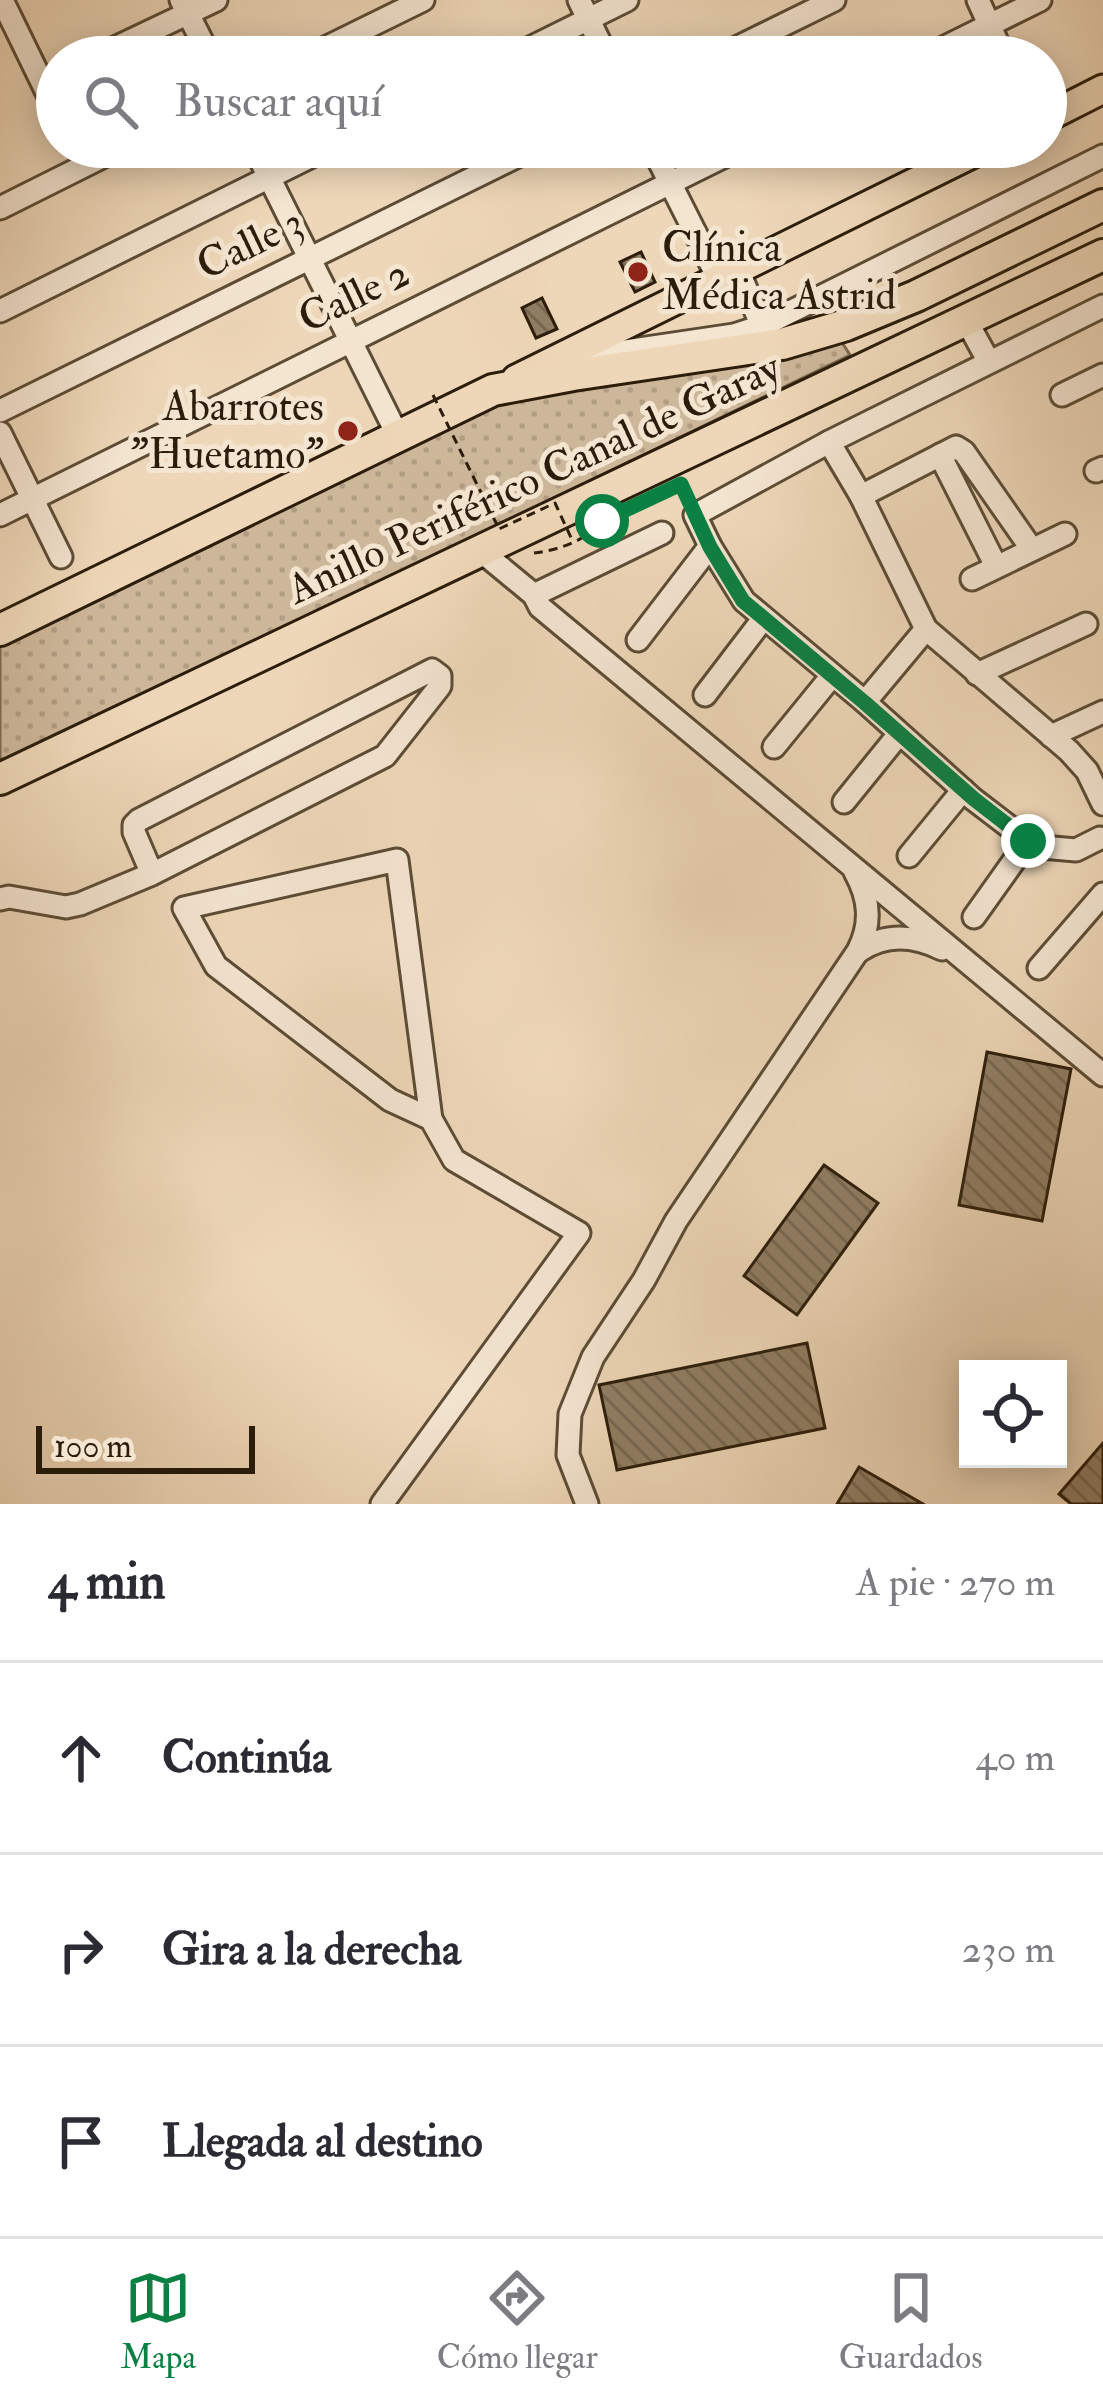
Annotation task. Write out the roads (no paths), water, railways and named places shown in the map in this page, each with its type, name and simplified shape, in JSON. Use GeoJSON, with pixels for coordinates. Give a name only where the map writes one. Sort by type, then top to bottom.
{"type":"FeatureCollection","features":[{"type":"Feature","properties":{"kind":"highway"},"geometry":{"type":"LineString","coordinates":[[0,630],[494,390],[782,344],[846,325],[1103,205]]}},
{"type":"Feature","properties":{"kind":"highway","name":"Anillo Periférico Canal de Garay"},"geometry":{"type":"LineString","coordinates":[[0,779],[1103,255]]}},
{"type":"Feature","properties":{"kind":"main road"},"geometry":{"type":"LineString","coordinates":[[1067,107],[1103,89]]}},
{"type":"Feature","properties":{"kind":"main road"},"geometry":{"type":"LineString","coordinates":[[494,390],[943,168]]}},
{"type":"Feature","properties":{"kind":"street"},"geometry":{"type":"LineString","coordinates":[[2,0],[36,56]]}},
{"type":"Feature","properties":{"kind":"street"},"geometry":{"type":"LineString","coordinates":[[133,36],[185,7],[216,0]]}},
{"type":"Feature","properties":{"kind":"street"},"geometry":{"type":"LineString","coordinates":[[350,36],[423,0]]}},
{"type":"Feature","properties":{"kind":"street"},"geometry":{"type":"LineString","coordinates":[[544,36],[584,9],[627,0]]}},
{"type":"Feature","properties":{"kind":"street"},"geometry":{"type":"LineString","coordinates":[[761,36],[834,0]]}},
{"type":"Feature","properties":{"kind":"street"},"geometry":{"type":"LineString","coordinates":[[977,0],[995,36]]}},
{"type":"Feature","properties":{"kind":"street"},"geometry":{"type":"LineString","coordinates":[[968,36],[1040,0]]}},
{"type":"Feature","properties":{"kind":"street"},"geometry":{"type":"LineString","coordinates":[[185,7],[200,36]]}},
{"type":"Feature","properties":{"kind":"street"},"geometry":{"type":"LineString","coordinates":[[553,362],[734,335],[762,326],[1103,156]]}},
{"type":"Feature","properties":{"kind":"street"},"geometry":{"type":"LineString","coordinates":[[0,208],[61,168]]}},
{"type":"Feature","properties":{"kind":"street"},"geometry":{"type":"LineString","coordinates":[[264,168],[397,434]]}},
{"type":"Feature","properties":{"kind":"street"},"geometry":{"type":"LineString","coordinates":[[0,311],[288,168]]}},
{"type":"Feature","properties":{"kind":"street","name":"Calle 3"},"geometry":{"type":"LineString","coordinates":[[0,411],[493,168]]}},
{"type":"Feature","properties":{"kind":"street"},"geometry":{"type":"LineString","coordinates":[[662,168],[762,326]]}},
{"type":"Feature","properties":{"kind":"street","name":"Calle 2"},"geometry":{"type":"LineString","coordinates":[[0,515],[700,168]]}},
{"type":"Feature","properties":{"kind":"street"},"geometry":{"type":"LineString","coordinates":[[829,442],[926,629],[1087,771],[1103,806],[1102,840],[1076,850],[1028,841],[963,790],[743,601],[694,515],[829,442],[1103,306]]}},
{"type":"Feature","properties":{"kind":"street"},"geometry":{"type":"LineString","coordinates":[[966,320],[989,362]]}},
{"type":"Feature","properties":{"kind":"street"},"geometry":{"type":"LineString","coordinates":[[1062,395],[1103,375]]}},
{"type":"Feature","properties":{"kind":"street"},"geometry":{"type":"LineString","coordinates":[[0,433],[61,556]]}},
{"type":"Feature","properties":{"kind":"street"},"geometry":{"type":"LineString","coordinates":[[861,496],[956,447],[1031,548]]}},
{"type":"Feature","properties":{"kind":"street"},"geometry":{"type":"LineString","coordinates":[[940,455],[996,566]]}},
{"type":"Feature","properties":{"kind":"street"},"geometry":{"type":"LineString","coordinates":[[534,595],[662,533]]}},
{"type":"Feature","properties":{"kind":"street"},"geometry":{"type":"LineString","coordinates":[[972,578],[1065,534]]}},
{"type":"Feature","properties":{"kind":"street"},"geometry":{"type":"LineString","coordinates":[[638,640],[710,547]]}},
{"type":"Feature","properties":{"kind":"street"},"geometry":{"type":"LineString","coordinates":[[482,552],[534,595],[540,607],[1103,1075]]}},
{"type":"Feature","properties":{"kind":"street"},"geometry":{"type":"LineString","coordinates":[[705,695],[763,620]]}},
{"type":"Feature","properties":{"kind":"street"},"geometry":{"type":"LineString","coordinates":[[977,674],[1086,624]]}},
{"type":"Feature","properties":{"kind":"street"},"geometry":{"type":"LineString","coordinates":[[865,703],[926,629]]}},
{"type":"Feature","properties":{"kind":"street"},"geometry":{"type":"LineString","coordinates":[[0,898],[66,907],[152,874],[386,755],[440,686],[440,676],[432,670],[139,820],[134,832],[152,874]]}},
{"type":"Feature","properties":{"kind":"street"},"geometry":{"type":"LineString","coordinates":[[774,747],[831,676]]}},
{"type":"Feature","properties":{"kind":"street"},"geometry":{"type":"LineString","coordinates":[[1051,736],[1103,712]]}},
{"type":"Feature","properties":{"kind":"street"},"geometry":{"type":"LineString","coordinates":[[844,802],[899,734]]}},
{"type":"Feature","properties":{"kind":"street"},"geometry":{"type":"LineString","coordinates":[[909,856],[963,790]]}},
{"type":"Feature","properties":{"kind":"street"},"geometry":{"type":"LineString","coordinates":[[974,917],[1028,841]]}},
{"type":"Feature","properties":{"kind":"street"},"geometry":{"type":"LineString","coordinates":[[382,1504],[579,1233],[454,1160],[431,1120],[397,860],[184,908],[216,966],[390,1100],[431,1120]]}},
{"type":"Feature","properties":{"kind":"street"},"geometry":{"type":"LineString","coordinates":[[587,1504],[568,1455],[570,1414],[593,1357],[676,1221],[858,951],[866,934],[868,907],[860,881],[847,862]]}},
{"type":"Feature","properties":{"kind":"street"},"geometry":{"type":"LineString","coordinates":[[1040,968],[1103,894]]}},
{"type":"Feature","properties":{"kind":"street"},"geometry":{"type":"LineString","coordinates":[[858,951],[879,940],[907,938],[934,944],[964,960]]}},
{"type":"Feature","properties":{"kind":"place","name":"Clínica Médica Astrid"},"geometry":{"type":"Point","coordinates":[638,272]}},
{"type":"Feature","properties":{"kind":"place","name":"Abarrotes \"Huetamo\""},"geometry":{"type":"Point","coordinates":[348,431]}}]}
